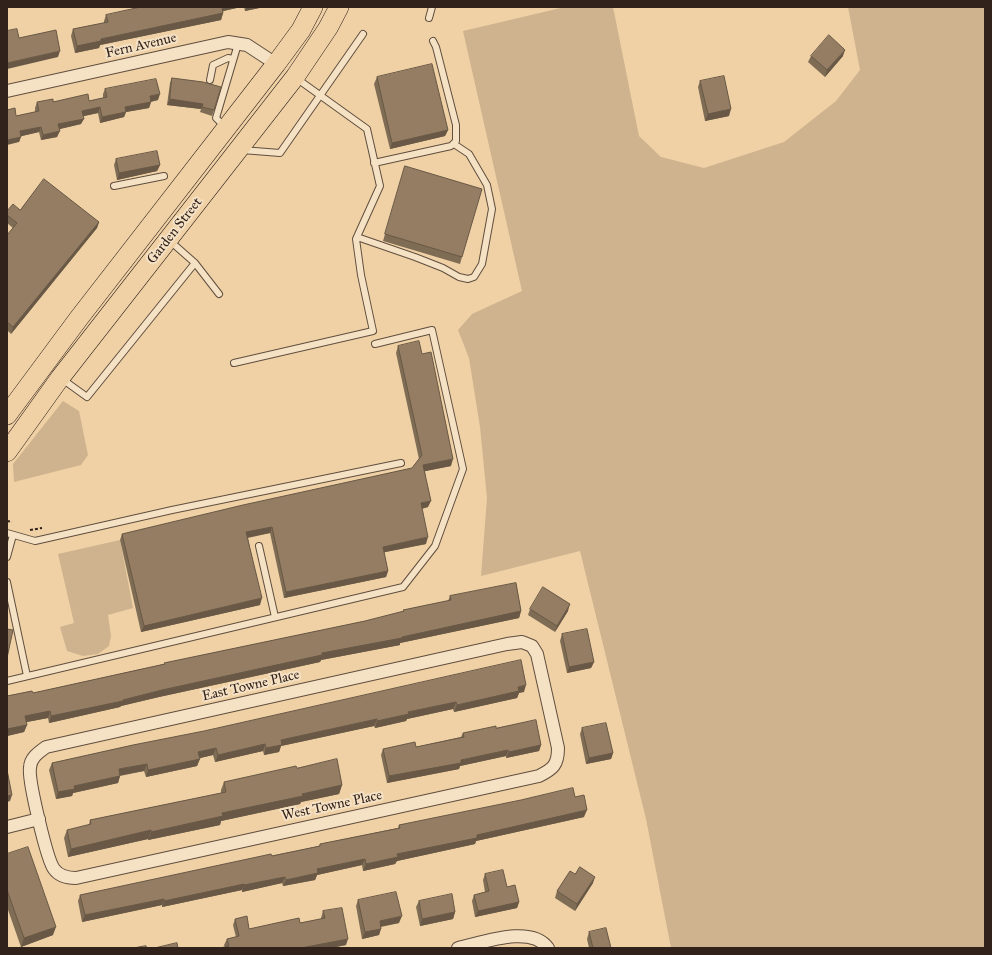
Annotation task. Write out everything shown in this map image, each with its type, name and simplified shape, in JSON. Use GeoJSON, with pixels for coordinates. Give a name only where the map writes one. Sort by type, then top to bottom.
{"type":"FeatureCollection","features":[{"type":"Feature","properties":{"kind":"main road","name":"Garden Street"},"geometry":{"type":"LineString","coordinates":[[7,415],[151,224],[276,64],[301,30],[313,7]]}},
{"type":"Feature","properties":{"kind":"main road","name":"Garden Street"},"geometry":{"type":"LineString","coordinates":[[7,452],[60,378],[295,77],[328,28],[338,7]]}},
{"type":"Feature","properties":{"kind":"main road"},"geometry":{"type":"LineString","coordinates":[[168,240],[167,230],[170,214],[185,181]]}},
{"type":"Feature","properties":{"kind":"main road"},"geometry":{"type":"LineString","coordinates":[[135,282],[154,248],[156,236],[151,224]]}},
{"type":"Feature","properties":{"kind":"street","name":"Fern Avenue"},"geometry":{"type":"LineString","coordinates":[[7,91],[228,42],[247,45],[276,64]]}},
{"type":"Feature","properties":{"kind":"street","name":"East Towne Place"},"geometry":{"type":"LineString","coordinates":[[39,819],[30,775],[30,767],[32,759],[46,747],[507,644],[522,642],[532,646],[537,654]]}},
{"type":"Feature","properties":{"kind":"street","name":"West Towne Place"},"geometry":{"type":"LineString","coordinates":[[39,819],[50,861],[54,870],[68,878],[76,878],[539,776],[548,772],[554,767],[558,758],[558,748],[537,654]]}},
{"type":"Feature","properties":{"kind":"street"},"geometry":{"type":"LineString","coordinates":[[7,827],[39,819]]}},
{"type":"Feature","properties":{"kind":"street"},"geometry":{"type":"LineString","coordinates":[[458,948],[516,935],[532,937],[545,944],[548,948]]}},
{"type":"Feature","properties":{"kind":"lane"},"geometry":{"type":"LineString","coordinates":[[429,18],[432,7]]}},
{"type":"Feature","properties":{"kind":"lane"},"geometry":{"type":"LineString","coordinates":[[238,150],[280,153],[363,34]]}},
{"type":"Feature","properties":{"kind":"lane"},"geometry":{"type":"LineString","coordinates":[[374,163],[451,146],[456,141],[456,125],[436,47],[433,41]]}},
{"type":"Feature","properties":{"kind":"lane"},"geometry":{"type":"LineString","coordinates":[[226,128],[216,118],[238,44]]}},
{"type":"Feature","properties":{"kind":"lane"},"geometry":{"type":"LineString","coordinates":[[210,80],[214,65],[228,58],[233,59]]}},
{"type":"Feature","properties":{"kind":"lane"},"geometry":{"type":"LineString","coordinates":[[234,363],[373,331],[361,275],[356,239],[380,186],[367,129],[295,77]]}},
{"type":"Feature","properties":{"kind":"lane"},"geometry":{"type":"LineString","coordinates":[[357,237],[422,259],[443,268],[459,278],[468,279],[474,277],[482,264],[492,209],[487,185],[469,154],[454,144]]}},
{"type":"Feature","properties":{"kind":"lane"},"geometry":{"type":"LineString","coordinates":[[114,186],[164,176]]}},
{"type":"Feature","properties":{"kind":"lane"},"geometry":{"type":"LineString","coordinates":[[168,240],[195,263],[219,294]]}},
{"type":"Feature","properties":{"kind":"lane"},"geometry":{"type":"LineString","coordinates":[[60,378],[87,397],[195,263]]}},
{"type":"Feature","properties":{"kind":"lane"},"geometry":{"type":"LineString","coordinates":[[7,680],[403,587],[435,546],[463,469],[432,330],[375,344]]}},
{"type":"Feature","properties":{"kind":"lane"},"geometry":{"type":"LineString","coordinates":[[7,557],[10,534],[34,541],[172,510],[401,463]]}},
{"type":"Feature","properties":{"kind":"lane"},"geometry":{"type":"LineString","coordinates":[[259,546],[275,617]]}},
{"type":"Feature","properties":{"kind":"lane"},"geometry":{"type":"LineString","coordinates":[[7,582],[27,676]]}},
{"type":"Feature","properties":{"kind":"path"},"geometry":{"type":"LineString","coordinates":[[7,521],[12,522]]}},
{"type":"Feature","properties":{"kind":"path"},"geometry":{"type":"LineString","coordinates":[[29,530],[31,531],[42,528]]}},
{"type":"Feature","properties":{"kind":"shaded area"},"geometry":{"type":"Polygon","coordinates":[[[565,7],[613,7],[639,136],[661,157],[704,168],[784,142],[836,101],[860,70],[848,7],[985,7],[985,948],[671,948],[646,819],[580,551],[481,576],[487,498],[480,427],[469,358],[458,330],[472,314],[522,291],[463,31],[565,7]]]}},
{"type":"Feature","properties":{"kind":"shaded area"},"geometry":{"type":"Polygon","coordinates":[[[63,401],[79,411],[88,455],[81,465],[14,482],[13,464],[63,401]]]}},
{"type":"Feature","properties":{"kind":"shaded area"},"geometry":{"type":"Polygon","coordinates":[[[120,540],[133,608],[108,615],[111,636],[109,646],[98,654],[83,656],[67,651],[60,627],[74,623],[58,554],[120,540]]]}},
{"type":"Feature","properties":{"kind":"building"},"geometry":{"type":"Polygon","coordinates":[[[141,7],[222,7],[223,13],[101,39],[101,41],[77,46],[73,29],[108,22],[106,15],[141,7]]]}},
{"type":"Feature","properties":{"kind":"building"},"geometry":{"type":"Polygon","coordinates":[[[17,29],[19,38],[56,30],[60,51],[7,63],[7,31],[17,29]]]}},
{"type":"Feature","properties":{"kind":"building"},"geometry":{"type":"Polygon","coordinates":[[[829,35],[845,50],[827,70],[811,56],[829,35]]]}},
{"type":"Feature","properties":{"kind":"building"},"geometry":{"type":"Polygon","coordinates":[[[432,64],[448,130],[392,143],[377,77],[432,64]]]}},
{"type":"Feature","properties":{"kind":"building"},"geometry":{"type":"Polygon","coordinates":[[[724,76],[731,109],[708,114],[700,81],[724,76]]]}},
{"type":"Feature","properties":{"kind":"building"},"geometry":{"type":"Polygon","coordinates":[[[172,78],[203,82],[221,87],[214,110],[202,107],[203,104],[170,99],[172,78]]]}},
{"type":"Feature","properties":{"kind":"building"},"geometry":{"type":"Polygon","coordinates":[[[156,79],[160,94],[150,96],[151,102],[125,107],[126,112],[102,117],[100,107],[82,111],[84,119],[58,124],[60,131],[43,135],[41,127],[20,131],[21,137],[7,140],[7,110],[15,108],[16,116],[39,111],[37,102],[53,99],[53,102],[88,94],[89,101],[107,97],[105,89],[156,79]]]}},
{"type":"Feature","properties":{"kind":"building"},"geometry":{"type":"Polygon","coordinates":[[[157,151],[160,165],[119,173],[116,159],[157,151]]]}},
{"type":"Feature","properties":{"kind":"building"},"geometry":{"type":"Polygon","coordinates":[[[405,166],[482,189],[462,257],[385,234],[405,166]]]}},
{"type":"Feature","properties":{"kind":"building"},"geometry":{"type":"Polygon","coordinates":[[[44,179],[99,222],[13,327],[7,322],[7,235],[17,223],[7,215],[7,211],[13,204],[20,210],[44,179]]]}},
{"type":"Feature","properties":{"kind":"building"},"geometry":{"type":"Polygon","coordinates":[[[419,341],[422,354],[431,352],[453,459],[423,465],[431,501],[421,503],[428,537],[383,547],[388,571],[286,592],[272,527],[246,532],[262,598],[144,626],[122,534],[243,505],[412,468],[422,455],[398,346],[419,341]]]}},
{"type":"Feature","properties":{"kind":"building"},"geometry":{"type":"Polygon","coordinates":[[[516,583],[521,611],[402,638],[322,653],[322,655],[162,690],[123,701],[51,716],[50,711],[25,716],[27,725],[7,729],[7,696],[32,691],[33,693],[165,664],[164,663],[365,621],[404,611],[403,610],[451,600],[450,596],[516,583]]]}},
{"type":"Feature","properties":{"kind":"building"},"geometry":{"type":"Polygon","coordinates":[[[543,587],[570,604],[557,626],[530,609],[543,587]]]}},
{"type":"Feature","properties":{"kind":"building"},"geometry":{"type":"Polygon","coordinates":[[[7,629],[13,630],[7,658],[7,629]]]}},
{"type":"Feature","properties":{"kind":"building"},"geometry":{"type":"Polygon","coordinates":[[[587,629],[594,662],[569,667],[562,634],[587,629]]]}},
{"type":"Feature","properties":{"kind":"building"},"geometry":{"type":"Polygon","coordinates":[[[521,660],[526,685],[518,687],[519,691],[457,705],[456,702],[408,712],[409,714],[377,721],[377,719],[281,740],[282,745],[266,748],[265,744],[218,755],[216,748],[198,752],[200,759],[148,770],[147,764],[119,769],[120,776],[74,786],[75,789],[58,792],[52,763],[204,731],[521,660]]]}},
{"type":"Feature","properties":{"kind":"building"},"geometry":{"type":"Polygon","coordinates":[[[536,720],[541,745],[509,752],[508,750],[461,760],[461,763],[389,776],[383,749],[415,742],[416,747],[464,737],[463,733],[536,720]]]}},
{"type":"Feature","properties":{"kind":"building"},"geometry":{"type":"Polygon","coordinates":[[[606,723],[613,753],[589,758],[582,728],[606,723]]]}},
{"type":"Feature","properties":{"kind":"building"},"geometry":{"type":"Polygon","coordinates":[[[337,759],[342,785],[302,794],[303,796],[222,813],[223,816],[151,832],[151,830],[71,849],[67,830],[91,824],[90,820],[226,792],[224,782],[296,766],[297,768],[337,759]]]}},
{"type":"Feature","properties":{"kind":"building"},"geometry":{"type":"Polygon","coordinates":[[[7,770],[12,795],[7,796],[7,770]]]}},
{"type":"Feature","properties":{"kind":"building"},"geometry":{"type":"Polygon","coordinates":[[[573,788],[575,797],[584,795],[587,810],[477,835],[477,838],[397,854],[398,857],[366,864],[365,859],[317,869],[318,873],[286,880],[285,877],[244,884],[164,901],[164,899],[85,915],[80,895],[271,854],[272,856],[320,846],[320,844],[400,828],[399,825],[573,788]]]}},
{"type":"Feature","properties":{"kind":"building"},"geometry":{"type":"Polygon","coordinates":[[[28,847],[56,927],[24,938],[7,890],[7,854],[28,847]]]}},
{"type":"Feature","properties":{"kind":"building"},"geometry":{"type":"Polygon","coordinates":[[[580,867],[595,877],[577,904],[557,891],[570,871],[575,874],[580,867]]]}},
{"type":"Feature","properties":{"kind":"building"},"geometry":{"type":"Polygon","coordinates":[[[503,870],[507,887],[515,885],[519,902],[478,911],[474,895],[489,891],[485,874],[503,870]]]}},
{"type":"Feature","properties":{"kind":"building"},"geometry":{"type":"Polygon","coordinates":[[[396,892],[402,916],[380,921],[381,929],[365,932],[358,900],[396,892]]]}},
{"type":"Feature","properties":{"kind":"building"},"geometry":{"type":"Polygon","coordinates":[[[452,894],[455,912],[422,919],[419,901],[452,894]]]}},
{"type":"Feature","properties":{"kind":"building"},"geometry":{"type":"Polygon","coordinates":[[[342,908],[348,939],[301,948],[220,948],[229,946],[227,939],[239,936],[235,919],[247,916],[249,929],[299,918],[300,923],[325,918],[323,911],[342,908]]]}},
{"type":"Feature","properties":{"kind":"building"},"geometry":{"type":"Polygon","coordinates":[[[606,928],[611,948],[593,948],[589,932],[606,928]]]}},
{"type":"Feature","properties":{"kind":"building"},"geometry":{"type":"Polygon","coordinates":[[[177,943],[178,948],[155,948],[177,943]]]}},
{"type":"Feature","properties":{"kind":"building"},"geometry":{"type":"Polygon","coordinates":[[[146,946],[147,948],[134,948],[146,946]]]}}]}
